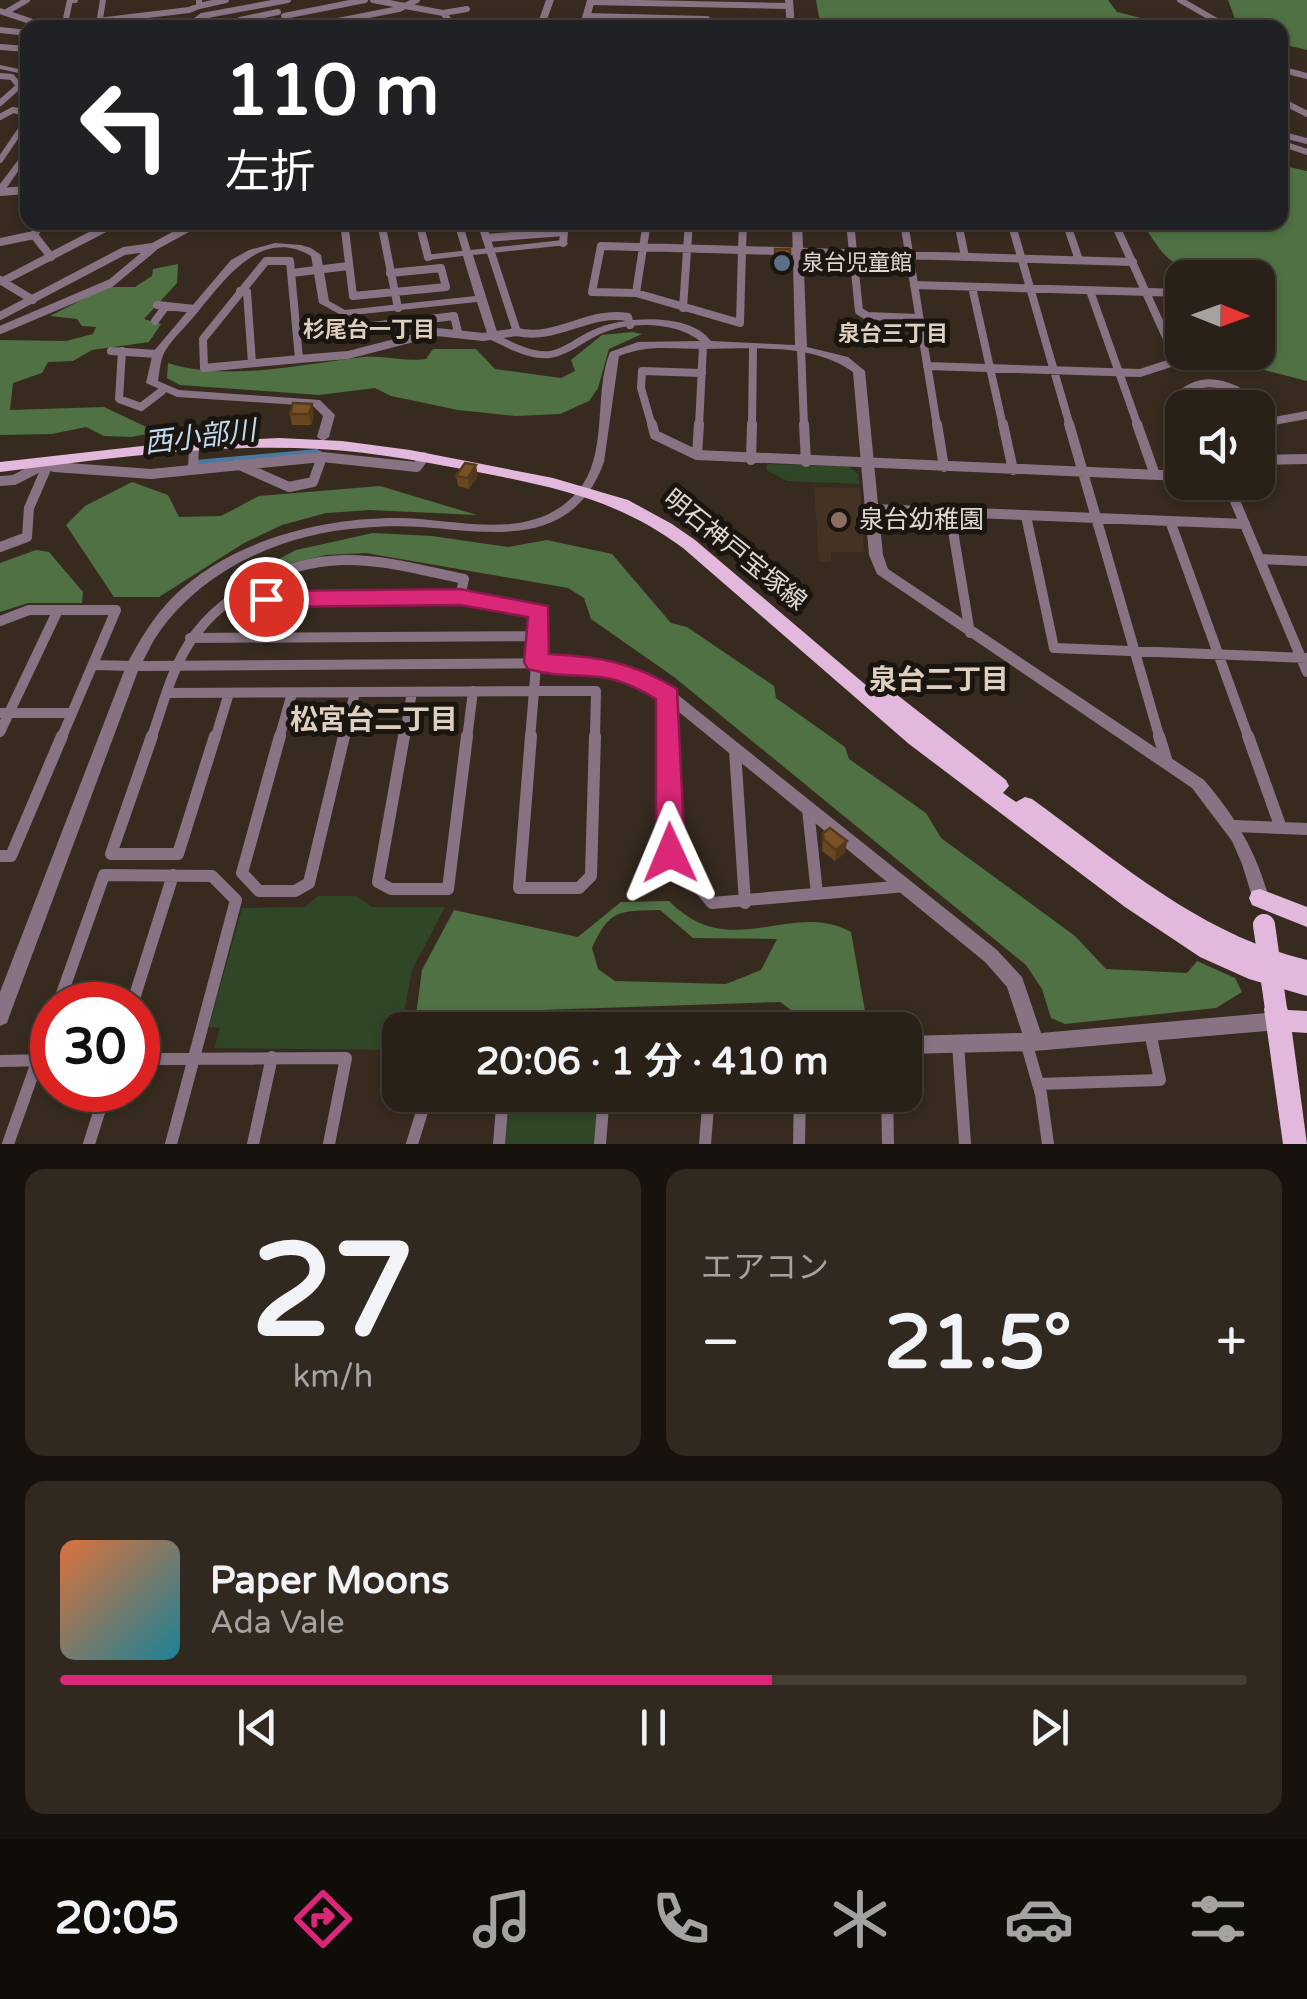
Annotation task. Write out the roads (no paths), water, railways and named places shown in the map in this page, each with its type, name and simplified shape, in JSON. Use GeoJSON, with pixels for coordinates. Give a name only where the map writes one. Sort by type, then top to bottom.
{"type":"FeatureCollection","features":[{"type":"Feature","properties":{"kind":"main road","name":"明石神戸宝塚線"},"geometry":{"type":"LineString","coordinates":[[0,464],[224,437],[323,447],[389,444],[640,498],[678,521],[927,732],[1140,887],[1241,950],[1276,964],[1307,970]]}},
{"type":"Feature","properties":{"kind":"main road","name":"明石神戸宝塚線"},"geometry":{"type":"LineString","coordinates":[[0,464],[194,446],[320,444],[588,485],[655,517],[916,739],[1133,900],[1208,950],[1257,972],[1307,986]]}},
{"type":"Feature","properties":{"kind":"main road"},"geometry":{"type":"LineString","coordinates":[[1260,898],[1307,917]]}},
{"type":"Feature","properties":{"kind":"main road"},"geometry":{"type":"LineString","coordinates":[[1260,898],[1296,1144]]}},
{"type":"Feature","properties":{"kind":"main road"},"geometry":{"type":"LineString","coordinates":[[1277,1015],[1307,1022]]}},
{"type":"Feature","properties":{"kind":"street"},"geometry":{"type":"LineString","coordinates":[[4,11],[27,0]]}},
{"type":"Feature","properties":{"kind":"street"},"geometry":{"type":"LineString","coordinates":[[66,20],[70,0],[75,0]]}},
{"type":"Feature","properties":{"kind":"street"},"geometry":{"type":"LineString","coordinates":[[100,18],[102,0]]}},
{"type":"Feature","properties":{"kind":"street"},"geometry":{"type":"LineString","coordinates":[[133,15],[135,0]]}},
{"type":"Feature","properties":{"kind":"street"},"geometry":{"type":"LineString","coordinates":[[166,0],[166,12]]}},
{"type":"Feature","properties":{"kind":"street"},"geometry":{"type":"LineString","coordinates":[[91,20],[166,12],[226,0]]}},
{"type":"Feature","properties":{"kind":"street"},"geometry":{"type":"LineString","coordinates":[[200,20],[202,16],[287,0]]}},
{"type":"Feature","properties":{"kind":"street"},"geometry":{"type":"LineString","coordinates":[[230,11],[240,20],[284,16],[365,0]]}},
{"type":"Feature","properties":{"kind":"street"},"geometry":{"type":"LineString","coordinates":[[375,0],[443,13],[467,9]]}},
{"type":"Feature","properties":{"kind":"street"},"geometry":{"type":"LineString","coordinates":[[332,20],[417,0]]}},
{"type":"Feature","properties":{"kind":"street"},"geometry":{"type":"LineString","coordinates":[[1180,0],[1215,20]]}},
{"type":"Feature","properties":{"kind":"street"},"geometry":{"type":"LineString","coordinates":[[585,20],[590,1],[790,3]]}},
{"type":"Feature","properties":{"kind":"street"},"geometry":{"type":"LineString","coordinates":[[269,4],[289,20]]}},
{"type":"Feature","properties":{"kind":"street"},"geometry":{"type":"LineString","coordinates":[[4,11],[20,13],[29,20]]}},
{"type":"Feature","properties":{"kind":"street"},"geometry":{"type":"LineString","coordinates":[[443,13],[447,20]]}},
{"type":"Feature","properties":{"kind":"street"},"geometry":{"type":"LineString","coordinates":[[273,20],[284,16]]}},
{"type":"Feature","properties":{"kind":"street"},"geometry":{"type":"LineString","coordinates":[[586,16],[707,20]]}},
{"type":"Feature","properties":{"kind":"street"},"geometry":{"type":"LineString","coordinates":[[0,76],[12,77],[20,86],[0,103]]}},
{"type":"Feature","properties":{"kind":"street"},"geometry":{"type":"LineString","coordinates":[[0,160],[20,129]]}},
{"type":"Feature","properties":{"kind":"street"},"geometry":{"type":"LineString","coordinates":[[0,192],[20,162]]}},
{"type":"Feature","properties":{"kind":"street"},"geometry":{"type":"LineString","coordinates":[[0,242],[34,235],[37,230]]}},
{"type":"Feature","properties":{"kind":"street"},"geometry":{"type":"LineString","coordinates":[[2,281],[102,230]]}},
{"type":"Feature","properties":{"kind":"street"},"geometry":{"type":"LineString","coordinates":[[0,333],[21,332],[37,316],[111,282],[153,247],[184,230]]}},
{"type":"Feature","properties":{"kind":"street"},"geometry":{"type":"LineString","coordinates":[[345,230],[353,296],[446,287],[441,268],[390,273]]}},
{"type":"Feature","properties":{"kind":"street"},"geometry":{"type":"LineString","coordinates":[[382,230],[398,308]]}},
{"type":"Feature","properties":{"kind":"street"},"geometry":{"type":"LineString","coordinates":[[420,230],[428,257],[467,252],[488,244],[526,233],[564,232],[563,243],[488,244]]}},
{"type":"Feature","properties":{"kind":"street"},"geometry":{"type":"LineString","coordinates":[[460,230],[493,337]]}},
{"type":"Feature","properties":{"kind":"street"},"geometry":{"type":"LineString","coordinates":[[484,230],[517,332]]}},
{"type":"Feature","properties":{"kind":"street"},"geometry":{"type":"LineString","coordinates":[[636,293],[646,230]]}},
{"type":"Feature","properties":{"kind":"street"},"geometry":{"type":"LineString","coordinates":[[684,308],[688,230]]}},
{"type":"Feature","properties":{"kind":"street"},"geometry":{"type":"LineString","coordinates":[[743,230],[743,250],[740,323],[636,293],[592,292],[601,246],[686,248],[743,250],[853,254],[1133,262]]}},
{"type":"Feature","properties":{"kind":"street"},"geometry":{"type":"LineString","coordinates":[[797,230],[806,462]]}},
{"type":"Feature","properties":{"kind":"street"},"geometry":{"type":"LineString","coordinates":[[851,230],[859,311],[867,316],[918,318]]}},
{"type":"Feature","properties":{"kind":"street"},"geometry":{"type":"LineString","coordinates":[[905,230],[944,467]]}},
{"type":"Feature","properties":{"kind":"street"},"geometry":{"type":"LineString","coordinates":[[960,230],[965,257]]}},
{"type":"Feature","properties":{"kind":"street"},"geometry":{"type":"LineString","coordinates":[[1013,230],[1166,760]]}},
{"type":"Feature","properties":{"kind":"street"},"geometry":{"type":"LineString","coordinates":[[1069,230],[1079,260]]}},
{"type":"Feature","properties":{"kind":"street"},"geometry":{"type":"LineString","coordinates":[[926,366],[1140,373],[1177,361],[1118,230]]}},
{"type":"Feature","properties":{"kind":"street"},"geometry":{"type":"LineString","coordinates":[[34,235],[51,257]]}},
{"type":"Feature","properties":{"kind":"street"},"geometry":{"type":"LineString","coordinates":[[236,463],[289,486],[313,482],[329,415],[316,402],[162,390],[152,383],[150,375],[157,354],[235,262],[255,250],[285,246],[310,250],[316,255],[324,303],[330,309],[357,313],[480,298]]}},
{"type":"Feature","properties":{"kind":"street"},"geometry":{"type":"LineString","coordinates":[[0,316],[124,251],[153,247]]}},
{"type":"Feature","properties":{"kind":"street"},"geometry":{"type":"LineString","coordinates":[[299,358],[290,260],[266,261],[204,340],[204,368],[348,355],[414,334],[458,332],[493,337],[522,351],[554,354],[596,332],[630,325],[687,328],[706,340],[697,454]]}},
{"type":"Feature","properties":{"kind":"street"},"geometry":{"type":"LineString","coordinates":[[292,273],[348,266]]}},
{"type":"Feature","properties":{"kind":"street"},"geometry":{"type":"LineString","coordinates":[[2,281],[33,300]]}},
{"type":"Feature","properties":{"kind":"street"},"geometry":{"type":"LineString","coordinates":[[914,285],[1165,293]]}},
{"type":"Feature","properties":{"kind":"street"},"geometry":{"type":"LineString","coordinates":[[972,287],[1014,470]]}},
{"type":"Feature","properties":{"kind":"street"},"geometry":{"type":"LineString","coordinates":[[240,290],[248,292],[252,364]]}},
{"type":"Feature","properties":{"kind":"street"},"geometry":{"type":"LineString","coordinates":[[1090,291],[1155,475]]}},
{"type":"Feature","properties":{"kind":"street"},"geometry":{"type":"LineString","coordinates":[[155,321],[162,306],[195,309]]}},
{"type":"Feature","properties":{"kind":"street"},"geometry":{"type":"LineString","coordinates":[[493,337],[517,332],[546,337],[591,317],[618,314],[628,318],[630,325]]}},
{"type":"Feature","properties":{"kind":"street"},"geometry":{"type":"LineString","coordinates":[[296,324],[356,328],[454,316],[458,332]]}},
{"type":"Feature","properties":{"kind":"street"},"geometry":{"type":"LineString","coordinates":[[0,1017],[134,666],[163,616],[195,583],[241,555],[282,538],[324,527],[400,522],[525,528],[562,514],[588,485],[614,354],[638,345],[801,350],[834,354],[852,362],[859,371],[876,555],[882,571],[970,634],[1198,784],[1234,826],[1250,853],[1260,898]]}},
{"type":"Feature","properties":{"kind":"street"},"geometry":{"type":"LineString","coordinates":[[751,460],[753,348]]}},
{"type":"Feature","properties":{"kind":"street"},"geometry":{"type":"LineString","coordinates":[[157,354],[116,351],[119,398],[142,407],[162,390]]}},
{"type":"Feature","properties":{"kind":"street"},"geometry":{"type":"LineString","coordinates":[[702,372],[642,371],[642,388],[655,435],[697,454],[751,460],[1165,475]]}},
{"type":"Feature","properties":{"kind":"street"},"geometry":{"type":"LineString","coordinates":[[1185,390],[1213,381],[1236,390]]}},
{"type":"Feature","properties":{"kind":"street"},"geometry":{"type":"LineString","coordinates":[[1275,421],[1307,416]]}},
{"type":"Feature","properties":{"kind":"street"},"geometry":{"type":"LineString","coordinates":[[193,469],[194,446]]}},
{"type":"Feature","properties":{"kind":"street"},"geometry":{"type":"LineString","coordinates":[[50,462],[54,467],[151,474],[323,447],[417,467],[424,457]]}},
{"type":"Feature","properties":{"kind":"street"},"geometry":{"type":"LineString","coordinates":[[1275,460],[1307,459]]}},
{"type":"Feature","properties":{"kind":"street"},"geometry":{"type":"LineString","coordinates":[[0,481],[14,480],[50,462]]}},
{"type":"Feature","properties":{"kind":"street"},"geometry":{"type":"LineString","coordinates":[[0,547],[28,537],[28,508],[50,462]]}},
{"type":"Feature","properties":{"kind":"street"},"geometry":{"type":"LineString","coordinates":[[1235,500],[1307,672]]}},
{"type":"Feature","properties":{"kind":"street"},"geometry":{"type":"LineString","coordinates":[[874,509],[1245,524]]}},
{"type":"Feature","properties":{"kind":"street"},"geometry":{"type":"LineString","coordinates":[[950,513],[970,634]]}},
{"type":"Feature","properties":{"kind":"street"},"geometry":{"type":"LineString","coordinates":[[1026,516],[1054,648],[1304,658]]}},
{"type":"Feature","properties":{"kind":"street"},"geometry":{"type":"LineString","coordinates":[[1170,521],[1280,828]]}},
{"type":"Feature","properties":{"kind":"street"},"geometry":{"type":"LineString","coordinates":[[1260,559],[1307,561]]}},
{"type":"Feature","properties":{"kind":"street"},"geometry":{"type":"LineString","coordinates":[[228,693],[178,854],[111,854],[177,665],[190,638],[230,600],[266,578],[336,560],[370,561],[464,579],[460,597]]}},
{"type":"Feature","properties":{"kind":"street"},"geometry":{"type":"LineString","coordinates":[[168,693],[473,692],[534,691],[596,691],[591,876],[580,888],[519,888],[534,691],[536,662],[540,612],[460,597],[230,600]]}},
{"type":"Feature","properties":{"kind":"street"},"geometry":{"type":"LineString","coordinates":[[0,621],[29,610],[116,610],[11,856],[0,856]]}},
{"type":"Feature","properties":{"kind":"street"},"geometry":{"type":"LineString","coordinates":[[0,732],[5,713],[58,610]]}},
{"type":"Feature","properties":{"kind":"street"},"geometry":{"type":"LineString","coordinates":[[190,638],[538,636]]}},
{"type":"Feature","properties":{"kind":"street"},"geometry":{"type":"LineString","coordinates":[[94,666],[536,662],[602,665],[636,675],[668,695],[906,886],[990,956],[1015,983],[1048,1144]]}},
{"type":"Feature","properties":{"kind":"street"},"geometry":{"type":"LineString","coordinates":[[292,692],[242,872],[259,891],[296,891],[310,883],[354,692]]}},
{"type":"Feature","properties":{"kind":"street"},"geometry":{"type":"LineString","coordinates":[[412,692],[378,882],[391,889],[448,889],[473,692]]}},
{"type":"Feature","properties":{"kind":"street"},"geometry":{"type":"LineString","coordinates":[[668,695],[670,853],[712,903],[906,886]]}},
{"type":"Feature","properties":{"kind":"street"},"geometry":{"type":"LineString","coordinates":[[5,713],[72,713]]}},
{"type":"Feature","properties":{"kind":"street"},"geometry":{"type":"LineString","coordinates":[[735,750],[745,902]]}},
{"type":"Feature","properties":{"kind":"street"},"geometry":{"type":"LineString","coordinates":[[808,808],[817,894]]}},
{"type":"Feature","properties":{"kind":"street"},"geometry":{"type":"LineString","coordinates":[[1234,826],[1307,829]]}},
{"type":"Feature","properties":{"kind":"street"},"geometry":{"type":"LineString","coordinates":[[139,982],[173,875]]}},
{"type":"Feature","properties":{"kind":"street"},"geometry":{"type":"LineString","coordinates":[[66,982],[104,876],[212,876],[236,900],[171,1144]]}},
{"type":"Feature","properties":{"kind":"street"},"geometry":{"type":"LineString","coordinates":[[922,1045],[1030,1042],[1150,1032],[1277,1015]]}},
{"type":"Feature","properties":{"kind":"street"},"geometry":{"type":"LineString","coordinates":[[1038,1084],[1160,1080],[1150,1032]]}},
{"type":"Feature","properties":{"kind":"street"},"geometry":{"type":"LineString","coordinates":[[958,1044],[965,1144]]}},
{"type":"Feature","properties":{"kind":"street"},"geometry":{"type":"LineString","coordinates":[[253,1144],[272,1057]]}},
{"type":"Feature","properties":{"kind":"street"},"geometry":{"type":"LineString","coordinates":[[160,1059],[346,1058],[328,1144]]}},
{"type":"Feature","properties":{"kind":"street"},"geometry":{"type":"LineString","coordinates":[[0,1062],[30,1061]]}},
{"type":"Feature","properties":{"kind":"street"},"geometry":{"type":"LineString","coordinates":[[8,1144],[30,1095]]}},
{"type":"Feature","properties":{"kind":"street"},"geometry":{"type":"LineString","coordinates":[[89,1144],[99,1112]]}},
{"type":"Feature","properties":{"kind":"street"},"geometry":{"type":"LineString","coordinates":[[412,1144],[422,1112]]}},
{"type":"Feature","properties":{"kind":"street"},"geometry":{"type":"LineString","coordinates":[[499,1144],[502,1112]]}},
{"type":"Feature","properties":{"kind":"street"},"geometry":{"type":"LineString","coordinates":[[600,1144],[603,1112]]}},
{"type":"Feature","properties":{"kind":"street"},"geometry":{"type":"LineString","coordinates":[[705,1144],[708,1112]]}},
{"type":"Feature","properties":{"kind":"street"},"geometry":{"type":"LineString","coordinates":[[799,1144],[800,1112]]}},
{"type":"Feature","properties":{"kind":"street"},"geometry":{"type":"LineString","coordinates":[[887,1112],[888,1144]]}},
{"type":"Feature","properties":{"kind":"waterway","name":"西小部川"},"geometry":{"type":"LineString","coordinates":[[196,465],[317,454]]}},
{"type":"Feature","properties":{"kind":"place","name":"泉台児童館"},"geometry":{"type":"Point","coordinates":[782,263]}},
{"type":"Feature","properties":{"kind":"place","name":"泉台幼稚園"},"geometry":{"type":"Point","coordinates":[839,520]}},
{"type":"Feature","properties":{"kind":"district","name":"杉尾台一丁目"},"geometry":{"type":"Point","coordinates":[369,330]}},
{"type":"Feature","properties":{"kind":"district","name":"泉台三丁目"},"geometry":{"type":"Point","coordinates":[893,334]}},
{"type":"Feature","properties":{"kind":"district","name":"泉台二丁目"},"geometry":{"type":"Point","coordinates":[939,680]}},
{"type":"Feature","properties":{"kind":"district","name":"松宮台二丁目"},"geometry":{"type":"Point","coordinates":[374,720]}}]}
